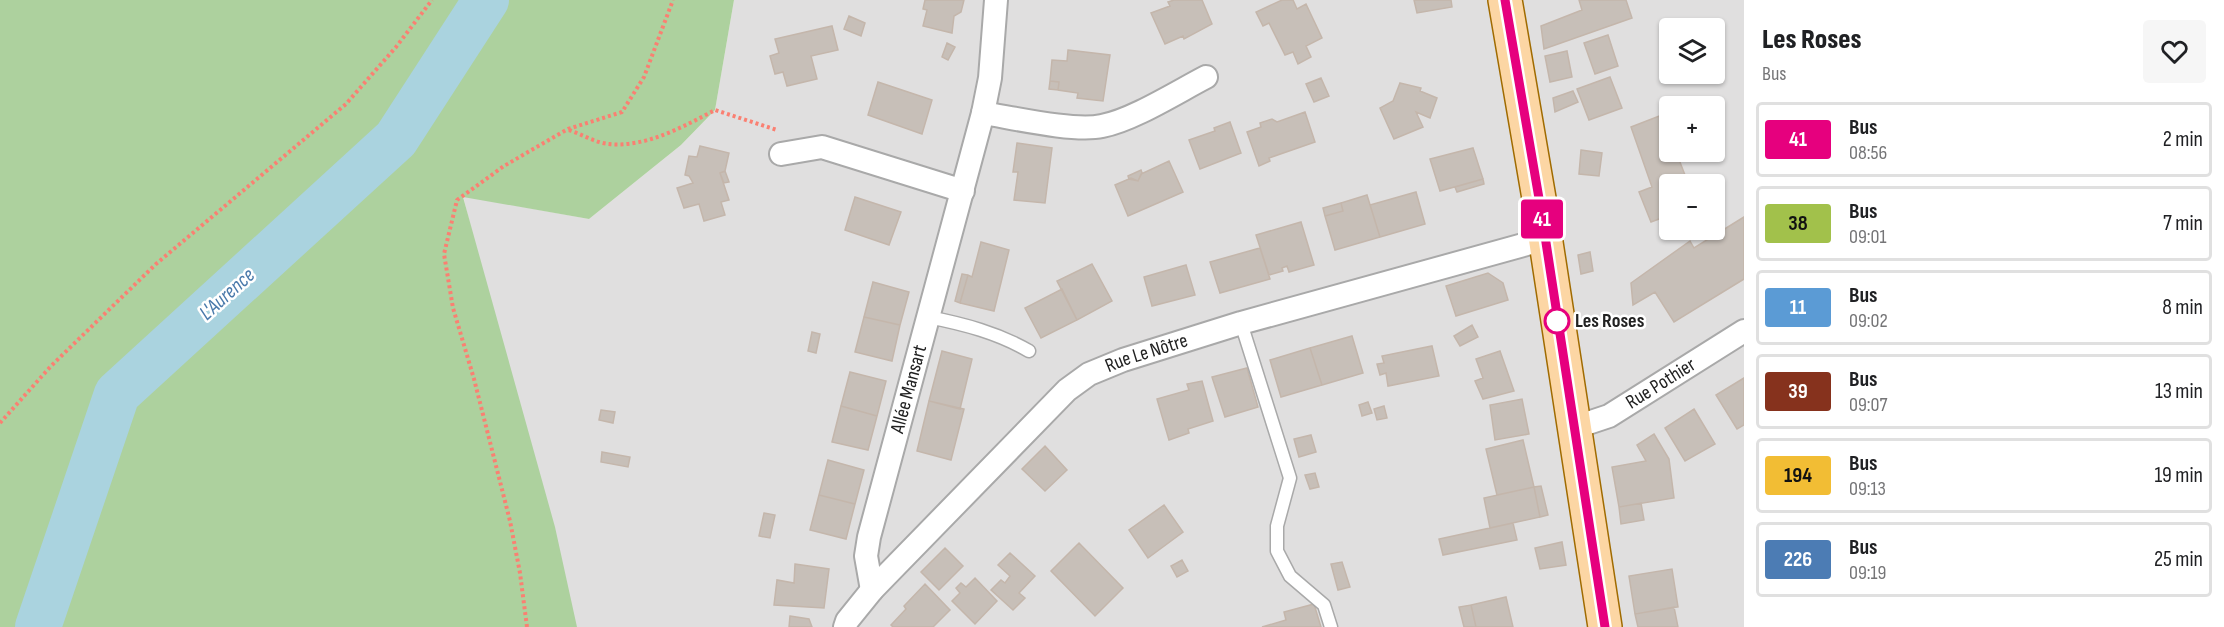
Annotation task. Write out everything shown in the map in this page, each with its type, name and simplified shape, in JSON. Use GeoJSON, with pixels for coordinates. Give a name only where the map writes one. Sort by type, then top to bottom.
{"type":"FeatureCollection","features":[{"type":"Feature","properties":{"kind":"main road"},"geometry":{"type":"LineString","coordinates":[[1505,0],[1545,239],[1605,627]]}},
{"type":"Feature","properties":{"kind":"street","name":"Allée Mansart"},"geometry":{"type":"LineString","coordinates":[[872,590],[866,556],[869,537],[983,113],[990,78],[996,0]]}},
{"type":"Feature","properties":{"kind":"street"},"geometry":{"type":"LineString","coordinates":[[983,113],[1078,127],[1100,127],[1119,122],[1206,78]]}},
{"type":"Feature","properties":{"kind":"street"},"geometry":{"type":"LineString","coordinates":[[781,154],[822,147],[963,191]]}},
{"type":"Feature","properties":{"kind":"street","name":"Rue Le Nôtre"},"geometry":{"type":"LineString","coordinates":[[845,627],[847,621],[872,590],[1067,390],[1089,374],[1123,360],[1241,324],[1545,239]]}},
{"type":"Feature","properties":{"kind":"street","name":"Rue Pothier"},"geometry":{"type":"LineString","coordinates":[[1573,428],[1608,416],[1744,331]]}},
{"type":"Feature","properties":{"kind":"lane"},"geometry":{"type":"LineString","coordinates":[[928,317],[992,333],[1013,341],[1029,351]]}},
{"type":"Feature","properties":{"kind":"lane"},"geometry":{"type":"LineString","coordinates":[[1241,324],[1290,478],[1277,526],[1277,551],[1290,576],[1324,605],[1331,627]]}},
{"type":"Feature","properties":{"kind":"path"},"geometry":{"type":"LineString","coordinates":[[0,423],[51,366],[156,264],[346,104],[396,47],[432,0]]}},
{"type":"Feature","properties":{"kind":"path"},"geometry":{"type":"LineString","coordinates":[[527,627],[510,521],[474,379],[453,308],[444,254],[457,201],[504,166],[568,129],[622,112],[644,77],[673,0]]}},
{"type":"Feature","properties":{"kind":"path"},"geometry":{"type":"LineString","coordinates":[[568,129],[608,144],[650,140],[690,124],[716,110],[780,131]]}},
{"type":"Feature","properties":{"kind":"shaded area"},"geometry":{"type":"Polygon","coordinates":[[[734,0],[1744,0],[1744,627],[571,627],[463,196],[589,219],[681,145],[715,110],[734,0]]]}},
{"type":"Feature","properties":{"kind":"green space"},"geometry":{"type":"Polygon","coordinates":[[[0,0],[734,0],[715,110],[681,145],[589,219],[463,197],[555,527],[577,627],[0,627],[0,0]]]}},
{"type":"Feature","properties":{"kind":"building"},"geometry":{"type":"Polygon","coordinates":[[[925,0],[964,0],[961,12],[954,16],[952,33],[923,26],[927,10],[923,9],[925,0]]]}},
{"type":"Feature","properties":{"kind":"building"},"geometry":{"type":"Polygon","coordinates":[[[1202,0],[1212,24],[1184,39],[1183,36],[1165,44],[1151,13],[1170,6],[1168,2],[1202,0]]]}},
{"type":"Feature","properties":{"kind":"building"},"geometry":{"type":"Polygon","coordinates":[[[1282,0],[1293,0],[1297,9],[1306,4],[1322,38],[1306,46],[1311,57],[1298,64],[1293,52],[1285,55],[1269,23],[1263,26],[1256,12],[1282,0]]]}},
{"type":"Feature","properties":{"kind":"building"},"geometry":{"type":"Polygon","coordinates":[[[1414,0],[1451,0],[1452,7],[1417,13],[1414,0]]]}},
{"type":"Feature","properties":{"kind":"building"},"geometry":{"type":"Polygon","coordinates":[[[1579,0],[1626,0],[1632,18],[1544,49],[1541,26],[1582,10],[1579,0]]]}},
{"type":"Feature","properties":{"kind":"building"},"geometry":{"type":"Polygon","coordinates":[[[849,16],[865,23],[861,36],[844,29],[849,16]]]}},
{"type":"Feature","properties":{"kind":"building"},"geometry":{"type":"Polygon","coordinates":[[[832,26],[838,50],[811,56],[817,79],[787,86],[783,72],[775,74],[770,56],[779,53],[775,39],[832,26]]]}},
{"type":"Feature","properties":{"kind":"building"},"geometry":{"type":"Polygon","coordinates":[[[1608,35],[1618,66],[1595,74],[1584,43],[1608,35]]]}},
{"type":"Feature","properties":{"kind":"building"},"geometry":{"type":"Polygon","coordinates":[[[947,43],[955,47],[948,60],[942,57],[947,43]]]}},
{"type":"Feature","properties":{"kind":"building"},"geometry":{"type":"Polygon","coordinates":[[[1068,50],[1110,55],[1103,101],[1077,98],[1078,93],[1058,90],[1059,82],[1050,81],[1052,60],[1067,61],[1068,50]]]}},
{"type":"Feature","properties":{"kind":"building"},"geometry":{"type":"Polygon","coordinates":[[[1567,51],[1572,77],[1550,82],[1545,56],[1567,51]]]}},
{"type":"Feature","properties":{"kind":"building"},"geometry":{"type":"Polygon","coordinates":[[[1610,77],[1622,108],[1589,120],[1577,89],[1610,77]]]}},
{"type":"Feature","properties":{"kind":"building"},"geometry":{"type":"Polygon","coordinates":[[[1321,78],[1329,96],[1314,102],[1306,84],[1321,78]]]}},
{"type":"Feature","properties":{"kind":"building"},"geometry":{"type":"Polygon","coordinates":[[[1050,81],[1059,82],[1058,90],[1049,89],[1050,81]]]}},
{"type":"Feature","properties":{"kind":"building"},"geometry":{"type":"Polygon","coordinates":[[[878,82],[932,100],[922,134],[868,115],[878,82]]]}},
{"type":"Feature","properties":{"kind":"building"},"geometry":{"type":"Polygon","coordinates":[[[1400,83],[1421,88],[1420,91],[1437,98],[1430,118],[1416,112],[1423,127],[1394,139],[1380,108],[1393,101],[1400,83]]]}},
{"type":"Feature","properties":{"kind":"building"},"geometry":{"type":"Polygon","coordinates":[[[1573,91],[1578,102],[1555,112],[1553,98],[1573,91]]]}},
{"type":"Feature","properties":{"kind":"building"},"geometry":{"type":"Polygon","coordinates":[[[1305,112],[1315,142],[1269,158],[1270,161],[1259,166],[1247,132],[1261,127],[1260,123],[1272,119],[1277,122],[1305,112]]]}},
{"type":"Feature","properties":{"kind":"building"},"geometry":{"type":"Polygon","coordinates":[[[1659,116],[1659,162],[1680,162],[1685,174],[1659,174],[1659,219],[1651,222],[1639,192],[1652,187],[1631,127],[1659,116]]]}},
{"type":"Feature","properties":{"kind":"building"},"geometry":{"type":"Polygon","coordinates":[[[1230,122],[1241,153],[1200,169],[1189,140],[1215,131],[1214,128],[1230,122]]]}},
{"type":"Feature","properties":{"kind":"building"},"geometry":{"type":"Polygon","coordinates":[[[1017,143],[1052,148],[1045,203],[1014,200],[1018,172],[1013,172],[1017,143]]]}},
{"type":"Feature","properties":{"kind":"building"},"geometry":{"type":"Polygon","coordinates":[[[700,146],[729,153],[725,171],[720,173],[729,200],[721,202],[725,215],[704,221],[699,204],[684,208],[677,188],[693,183],[689,176],[685,175],[689,156],[697,157],[700,146]]]}},
{"type":"Feature","properties":{"kind":"building"},"geometry":{"type":"Polygon","coordinates":[[[1473,148],[1483,179],[1440,191],[1430,159],[1473,148]]]}},
{"type":"Feature","properties":{"kind":"building"},"geometry":{"type":"Polygon","coordinates":[[[1581,150],[1602,153],[1599,176],[1579,174],[1581,150]]]}},
{"type":"Feature","properties":{"kind":"building"},"geometry":{"type":"Polygon","coordinates":[[[1169,161],[1183,192],[1128,216],[1115,185],[1131,178],[1138,181],[1141,174],[1169,161]]]}},
{"type":"Feature","properties":{"kind":"building"},"geometry":{"type":"Polygon","coordinates":[[[1141,170],[1138,181],[1129,179],[1128,176],[1141,170]]]}},
{"type":"Feature","properties":{"kind":"building"},"geometry":{"type":"Polygon","coordinates":[[[725,171],[729,182],[724,183],[720,173],[725,171]]]}},
{"type":"Feature","properties":{"kind":"building"},"geometry":{"type":"Polygon","coordinates":[[[1483,179],[1484,184],[1457,192],[1455,187],[1483,179]]]}},
{"type":"Feature","properties":{"kind":"building"},"geometry":{"type":"Polygon","coordinates":[[[1416,192],[1425,224],[1380,237],[1370,205],[1416,192]]]}},
{"type":"Feature","properties":{"kind":"building"},"geometry":{"type":"Polygon","coordinates":[[[1367,195],[1380,237],[1335,250],[1325,216],[1343,211],[1341,203],[1367,195]]]}},
{"type":"Feature","properties":{"kind":"building"},"geometry":{"type":"Polygon","coordinates":[[[855,197],[901,212],[889,245],[845,230],[855,197]]]}},
{"type":"Feature","properties":{"kind":"building"},"geometry":{"type":"Polygon","coordinates":[[[1341,203],[1343,211],[1325,216],[1323,208],[1341,203]]]}},
{"type":"Feature","properties":{"kind":"building"},"geometry":{"type":"Polygon","coordinates":[[[1744,217],[1744,279],[1674,322],[1655,292],[1633,305],[1631,283],[1690,241],[1694,248],[1707,240],[1725,240],[1725,229],[1744,217]]]}},
{"type":"Feature","properties":{"kind":"building"},"geometry":{"type":"Polygon","coordinates":[[[1301,222],[1314,265],[1289,272],[1287,266],[1282,268],[1283,271],[1269,275],[1256,235],[1301,222]]]}},
{"type":"Feature","properties":{"kind":"building"},"geometry":{"type":"Polygon","coordinates":[[[981,242],[1009,250],[994,311],[960,303],[968,275],[972,277],[981,242]]]}},
{"type":"Feature","properties":{"kind":"building"},"geometry":{"type":"Polygon","coordinates":[[[1260,248],[1270,279],[1220,293],[1210,262],[1260,248]]]}},
{"type":"Feature","properties":{"kind":"building"},"geometry":{"type":"Polygon","coordinates":[[[1590,252],[1593,271],[1581,274],[1578,255],[1590,252]]]}},
{"type":"Feature","properties":{"kind":"building"},"geometry":{"type":"Polygon","coordinates":[[[1092,264],[1112,301],[1077,320],[1057,281],[1092,264]]]}},
{"type":"Feature","properties":{"kind":"building"},"geometry":{"type":"Polygon","coordinates":[[[1186,265],[1195,295],[1152,306],[1144,277],[1186,265]]]}},
{"type":"Feature","properties":{"kind":"building"},"geometry":{"type":"Polygon","coordinates":[[[1488,273],[1503,283],[1508,300],[1456,316],[1446,286],[1488,273]]]}},
{"type":"Feature","properties":{"kind":"building"},"geometry":{"type":"Polygon","coordinates":[[[962,274],[968,275],[960,303],[955,301],[962,274]]]}},
{"type":"Feature","properties":{"kind":"building"},"geometry":{"type":"Polygon","coordinates":[[[873,282],[909,292],[900,325],[864,317],[873,282]]]}},
{"type":"Feature","properties":{"kind":"building"},"geometry":{"type":"Polygon","coordinates":[[[1062,289],[1077,320],[1041,338],[1025,308],[1062,289]]]}},
{"type":"Feature","properties":{"kind":"building"},"geometry":{"type":"Polygon","coordinates":[[[864,317],[900,325],[892,361],[855,352],[864,317]]]}},
{"type":"Feature","properties":{"kind":"building"},"geometry":{"type":"Polygon","coordinates":[[[1472,325],[1478,337],[1460,346],[1454,336],[1472,325]]]}},
{"type":"Feature","properties":{"kind":"building"},"geometry":{"type":"Polygon","coordinates":[[[812,332],[820,334],[816,353],[808,351],[812,332]]]}},
{"type":"Feature","properties":{"kind":"building"},"geometry":{"type":"Polygon","coordinates":[[[1352,336],[1363,373],[1322,385],[1310,348],[1352,336]]]}},
{"type":"Feature","properties":{"kind":"building"},"geometry":{"type":"Polygon","coordinates":[[[1432,346],[1439,376],[1388,386],[1386,373],[1380,375],[1377,364],[1384,363],[1382,356],[1432,346]]]}},
{"type":"Feature","properties":{"kind":"building"},"geometry":{"type":"Polygon","coordinates":[[[1310,348],[1322,385],[1281,397],[1270,360],[1310,348]]]}},
{"type":"Feature","properties":{"kind":"building"},"geometry":{"type":"Polygon","coordinates":[[[942,351],[972,359],[960,409],[929,401],[942,351]]]}},
{"type":"Feature","properties":{"kind":"building"},"geometry":{"type":"Polygon","coordinates":[[[1500,351],[1514,391],[1483,399],[1475,381],[1483,378],[1476,359],[1500,351]]]}},
{"type":"Feature","properties":{"kind":"building"},"geometry":{"type":"Polygon","coordinates":[[[1247,368],[1258,407],[1225,417],[1212,377],[1247,368]]]}},
{"type":"Feature","properties":{"kind":"building"},"geometry":{"type":"Polygon","coordinates":[[[850,372],[886,381],[877,416],[841,406],[850,372]]]}},
{"type":"Feature","properties":{"kind":"building"},"geometry":{"type":"Polygon","coordinates":[[[1744,378],[1744,425],[1737,429],[1716,395],[1744,378]]]}},
{"type":"Feature","properties":{"kind":"building"},"geometry":{"type":"Polygon","coordinates":[[[1202,381],[1213,421],[1188,429],[1189,433],[1169,440],[1157,399],[1189,390],[1187,384],[1202,381]]]}},
{"type":"Feature","properties":{"kind":"building"},"geometry":{"type":"Polygon","coordinates":[[[1522,399],[1529,434],[1495,440],[1490,405],[1522,399]]]}},
{"type":"Feature","properties":{"kind":"building"},"geometry":{"type":"Polygon","coordinates":[[[929,401],[964,409],[951,460],[917,451],[929,401]]]}},
{"type":"Feature","properties":{"kind":"building"},"geometry":{"type":"Polygon","coordinates":[[[1368,402],[1372,413],[1362,416],[1359,405],[1368,402]]]}},
{"type":"Feature","properties":{"kind":"building"},"geometry":{"type":"Polygon","coordinates":[[[841,406],[877,416],[868,450],[832,442],[841,406]]]}},
{"type":"Feature","properties":{"kind":"building"},"geometry":{"type":"Polygon","coordinates":[[[1384,406],[1387,418],[1377,420],[1374,409],[1384,406]]]}},
{"type":"Feature","properties":{"kind":"building"},"geometry":{"type":"Polygon","coordinates":[[[1694,409],[1715,444],[1685,461],[1665,428],[1694,409]]]}},
{"type":"Feature","properties":{"kind":"building"},"geometry":{"type":"Polygon","coordinates":[[[601,410],[615,412],[613,423],[599,420],[601,410]]]}},
{"type":"Feature","properties":{"kind":"building"},"geometry":{"type":"Polygon","coordinates":[[[1654,434],[1669,459],[1674,498],[1619,507],[1612,467],[1646,461],[1637,445],[1654,434]]]}},
{"type":"Feature","properties":{"kind":"building"},"geometry":{"type":"Polygon","coordinates":[[[1311,435],[1316,452],[1299,457],[1294,439],[1311,435]]]}},
{"type":"Feature","properties":{"kind":"building"},"geometry":{"type":"Polygon","coordinates":[[[1523,440],[1534,487],[1497,495],[1486,449],[1523,440]]]}},
{"type":"Feature","properties":{"kind":"building"},"geometry":{"type":"Polygon","coordinates":[[[1045,446],[1067,470],[1045,491],[1022,469],[1045,446]]]}},
{"type":"Feature","properties":{"kind":"building"},"geometry":{"type":"Polygon","coordinates":[[[602,452],[630,457],[628,467],[601,462],[602,452]]]}},
{"type":"Feature","properties":{"kind":"building"},"geometry":{"type":"Polygon","coordinates":[[[828,460],[864,470],[855,504],[819,495],[828,460]]]}},
{"type":"Feature","properties":{"kind":"building"},"geometry":{"type":"Polygon","coordinates":[[[1315,473],[1319,487],[1310,489],[1305,475],[1315,473]]]}},
{"type":"Feature","properties":{"kind":"building"},"geometry":{"type":"Polygon","coordinates":[[[1541,486],[1548,515],[1540,517],[1534,487],[1541,486]]]}},
{"type":"Feature","properties":{"kind":"building"},"geometry":{"type":"Polygon","coordinates":[[[1534,487],[1540,517],[1490,528],[1484,498],[1534,487]]]}},
{"type":"Feature","properties":{"kind":"building"},"geometry":{"type":"Polygon","coordinates":[[[819,495],[855,504],[846,539],[810,530],[819,495]]]}},
{"type":"Feature","properties":{"kind":"building"},"geometry":{"type":"Polygon","coordinates":[[[1641,503],[1644,520],[1621,524],[1619,507],[1641,503]]]}},
{"type":"Feature","properties":{"kind":"building"},"geometry":{"type":"Polygon","coordinates":[[[1164,505],[1183,532],[1148,558],[1129,530],[1164,505]]]}},
{"type":"Feature","properties":{"kind":"building"},"geometry":{"type":"Polygon","coordinates":[[[764,513],[775,515],[770,538],[759,536],[764,513]]]}},
{"type":"Feature","properties":{"kind":"building"},"geometry":{"type":"Polygon","coordinates":[[[1513,523],[1517,540],[1443,555],[1439,539],[1513,523]]]}},
{"type":"Feature","properties":{"kind":"building"},"geometry":{"type":"Polygon","coordinates":[[[1562,542],[1566,565],[1540,569],[1535,548],[1562,542]]]}},
{"type":"Feature","properties":{"kind":"building"},"geometry":{"type":"Polygon","coordinates":[[[1079,543],[1123,588],[1095,616],[1051,571],[1079,543]]]}},
{"type":"Feature","properties":{"kind":"building"},"geometry":{"type":"Polygon","coordinates":[[[945,548],[963,566],[939,590],[921,572],[945,548]]]}},
{"type":"Feature","properties":{"kind":"building"},"geometry":{"type":"Polygon","coordinates":[[[1010,553],[1035,576],[1019,593],[1025,598],[1013,610],[991,590],[1001,580],[1005,583],[1010,576],[998,565],[1010,553]]]}},
{"type":"Feature","properties":{"kind":"building"},"geometry":{"type":"Polygon","coordinates":[[[1182,560],[1188,571],[1177,577],[1171,566],[1182,560]]]}},
{"type":"Feature","properties":{"kind":"building"},"geometry":{"type":"Polygon","coordinates":[[[1342,562],[1350,587],[1338,590],[1331,564],[1342,562]]]}},
{"type":"Feature","properties":{"kind":"building"},"geometry":{"type":"Polygon","coordinates":[[[795,564],[829,569],[824,608],[774,605],[777,580],[794,583],[795,564]]]}},
{"type":"Feature","properties":{"kind":"building"},"geometry":{"type":"Polygon","coordinates":[[[1672,569],[1678,607],[1635,614],[1629,576],[1672,569]]]}},
{"type":"Feature","properties":{"kind":"building"},"geometry":{"type":"Polygon","coordinates":[[[975,578],[997,601],[975,624],[952,601],[960,593],[956,588],[961,583],[966,587],[975,578]]]}},
{"type":"Feature","properties":{"kind":"building"},"geometry":{"type":"Polygon","coordinates":[[[925,584],[950,610],[933,627],[893,627],[891,625],[906,609],[904,606],[925,584]]]}},
{"type":"Feature","properties":{"kind":"building"},"geometry":{"type":"Polygon","coordinates":[[[1506,597],[1513,627],[1476,627],[1471,605],[1506,597]]]}},
{"type":"Feature","properties":{"kind":"building"},"geometry":{"type":"Polygon","coordinates":[[[1314,604],[1321,627],[1262,627],[1286,620],[1284,612],[1314,604]]]}},
{"type":"Feature","properties":{"kind":"building"},"geometry":{"type":"Polygon","coordinates":[[[1471,605],[1476,627],[1464,627],[1459,607],[1471,605]]]}},
{"type":"Feature","properties":{"kind":"building"},"geometry":{"type":"Polygon","coordinates":[[[1674,607],[1678,627],[1638,627],[1635,614],[1674,607]]]}},
{"type":"Feature","properties":{"kind":"building"},"geometry":{"type":"Polygon","coordinates":[[[790,616],[809,619],[812,627],[789,627],[790,616]]]}},
{"type":"Feature","properties":{"kind":"waterway","name":"L'Aurence"},"geometry":{"type":"LineString","coordinates":[[38,627],[117,394],[396,139],[486,0]]}},
{"type":"Feature","properties":{"kind":"bus line","name":"41"},"geometry":{"type":"LineString","coordinates":[[1505,0],[1541,210],[1605,627]]}},
{"type":"Feature","properties":{"kind":"place","name":"Les Roses"},"geometry":{"type":"Point","coordinates":[1557,321]}}]}
